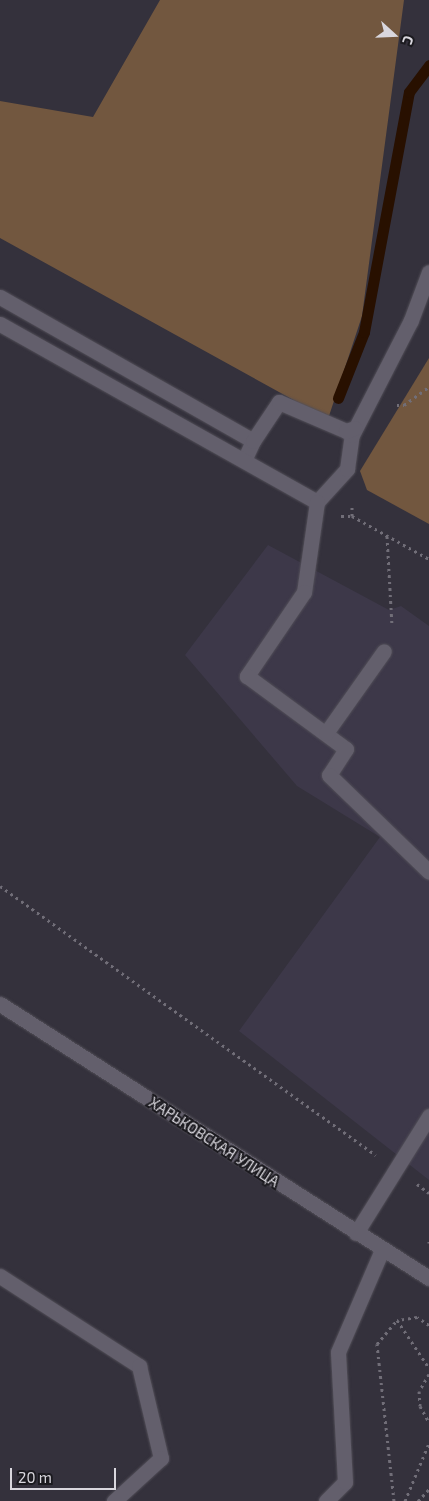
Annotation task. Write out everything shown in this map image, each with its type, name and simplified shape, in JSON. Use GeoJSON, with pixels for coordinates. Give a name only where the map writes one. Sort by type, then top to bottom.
{"type":"FeatureCollection","features":[{"type":"Feature","properties":{"kind":"street"},"geometry":{"type":"LineString","coordinates":[[429,272],[411,320],[355,428],[347,469],[317,502],[304,592],[247,676],[346,749],[330,774],[429,872]]}},
{"type":"Feature","properties":{"kind":"street"},"geometry":{"type":"LineString","coordinates":[[0,297],[253,441]]}},
{"type":"Feature","properties":{"kind":"street"},"geometry":{"type":"LineString","coordinates":[[0,324],[317,502]]}},
{"type":"Feature","properties":{"kind":"street"},"geometry":{"type":"LineString","coordinates":[[244,460],[253,441],[279,402],[346,430],[355,428]]}},
{"type":"Feature","properties":{"kind":"street"},"geometry":{"type":"LineString","coordinates":[[326,733],[384,651]]}},
{"type":"Feature","properties":{"kind":"street","name":"ХАРЬКОВСКАЯ УЛИЦА"},"geometry":{"type":"LineString","coordinates":[[0,1004],[382,1250],[429,1278]]}},
{"type":"Feature","properties":{"kind":"street"},"geometry":{"type":"LineString","coordinates":[[356,1233],[429,1116]]}},
{"type":"Feature","properties":{"kind":"street"},"geometry":{"type":"LineString","coordinates":[[326,1501],[345,1482],[338,1352],[382,1250]]}},
{"type":"Feature","properties":{"kind":"street"},"geometry":{"type":"LineString","coordinates":[[0,1276],[140,1366],[161,1458],[114,1501]]}},
{"type":"Feature","properties":{"kind":"path"},"geometry":{"type":"LineString","coordinates":[[404,405],[429,387]]}},
{"type":"Feature","properties":{"kind":"path"},"geometry":{"type":"LineString","coordinates":[[384,651],[394,607],[387,535]]}},
{"type":"Feature","properties":{"kind":"path"},"geometry":{"type":"LineString","coordinates":[[0,886],[429,1193]]}},
{"type":"Feature","properties":{"kind":"path"},"geometry":{"type":"LineString","coordinates":[[394,1501],[377,1344],[397,1320],[417,1317],[429,1325]]}},
{"type":"Feature","properties":{"kind":"path"},"geometry":{"type":"LineString","coordinates":[[397,1320],[429,1368]]}},
{"type":"Feature","properties":{"kind":"path"},"geometry":{"type":"LineString","coordinates":[[429,1374],[419,1391],[420,1406],[429,1422]]}},
{"type":"Feature","properties":{"kind":"path"},"geometry":{"type":"LineString","coordinates":[[405,1501],[429,1443]]}},
{"type":"Feature","properties":{"kind":"path"},"geometry":{"type":"LineString","coordinates":[[418,1501],[429,1489]]}},
{"type":"Feature","properties":{"kind":"shaded area"},"geometry":{"type":"Polygon","coordinates":[[[160,0],[404,0],[362,316],[328,419],[0,238],[0,101],[93,117],[160,0]]]}},
{"type":"Feature","properties":{"kind":"shaded area"},"geometry":{"type":"Polygon","coordinates":[[[429,358],[429,524],[367,490],[360,471],[429,358]]]}},
{"type":"Feature","properties":{"kind":"shaded area"},"geometry":{"type":"Polygon","coordinates":[[[268,545],[389,610],[401,606],[429,626],[429,1180],[239,1031],[380,837],[297,786],[185,655],[268,545]]]}},
{"type":"Feature","properties":{"kind":"waterway"},"geometry":{"type":"LineString","coordinates":[[338,398],[364,332],[409,92],[429,65]]}}]}
